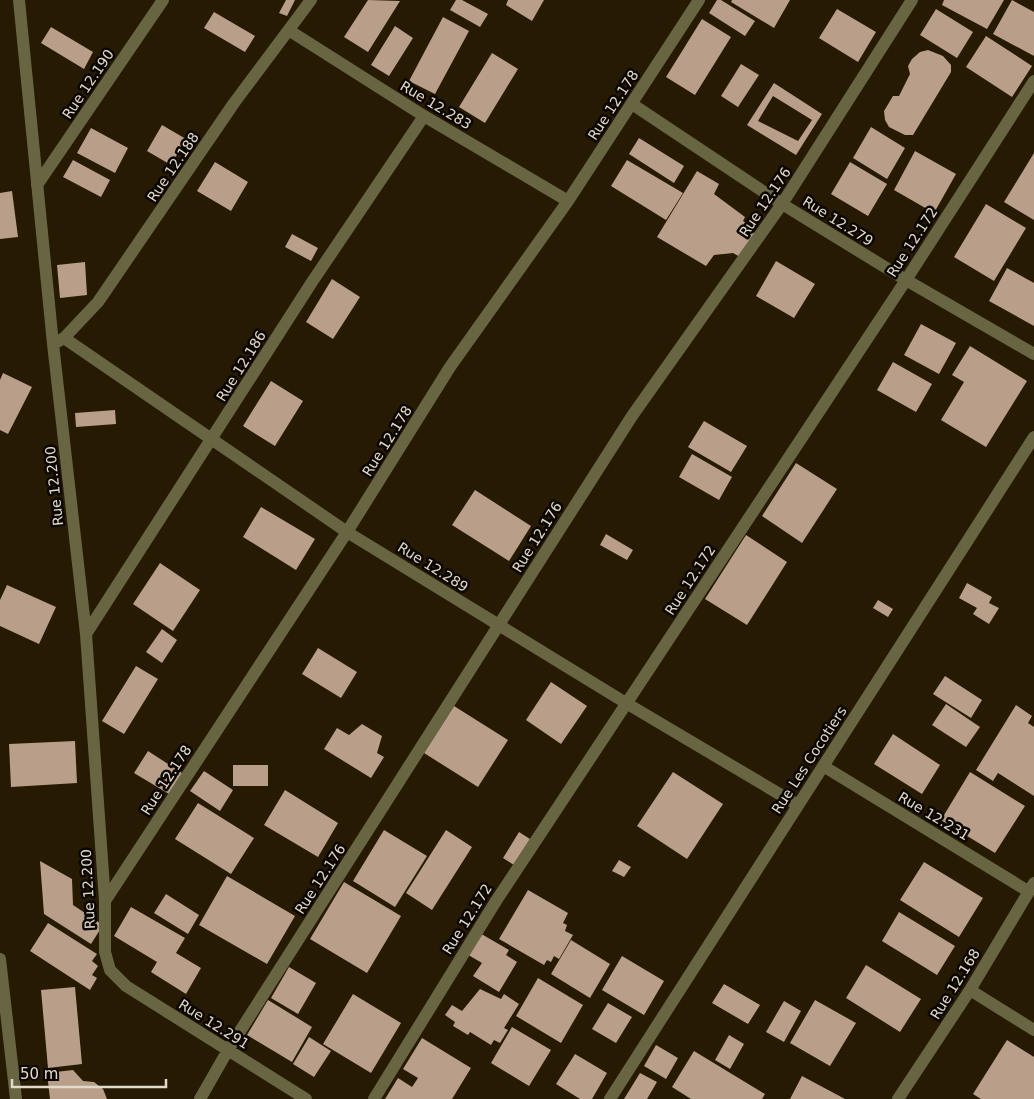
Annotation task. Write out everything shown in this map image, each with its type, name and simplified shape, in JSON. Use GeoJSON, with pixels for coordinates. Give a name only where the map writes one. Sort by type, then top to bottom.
{"type":"FeatureCollection","features":[{"type":"Feature","properties":{"kind":"street","name":"Rue 12.200"},"geometry":{"type":"LineString","coordinates":[[19,0],[37,185],[59,341],[86,634],[105,901],[106,952],[110,970]]}},
{"type":"Feature","properties":{"kind":"street","name":"Rue 12.190"},"geometry":{"type":"LineString","coordinates":[[37,185],[163,0]]}},
{"type":"Feature","properties":{"kind":"street","name":"Rue 12.188"},"geometry":{"type":"LineString","coordinates":[[59,341],[98,302],[234,103],[290,31],[311,0]]}},
{"type":"Feature","properties":{"kind":"street","name":"Rue 12.176"},"geometry":{"type":"LineString","coordinates":[[200,1099],[228,1050],[632,416],[782,204],[912,0]]}},
{"type":"Feature","properties":{"kind":"street","name":"Rue 12.178"},"geometry":{"type":"LineString","coordinates":[[105,901],[347,532],[450,367],[568,201],[632,104],[694,2]]}},
{"type":"Feature","properties":{"kind":"street","name":"Rue 12.283"},"geometry":{"type":"LineString","coordinates":[[290,31],[424,116],[568,201]]}},
{"type":"Feature","properties":{"kind":"street","name":"Rue 12.172"},"geometry":{"type":"LineString","coordinates":[[374,1099],[496,901],[906,280],[1034,81]]}},
{"type":"Feature","properties":{"kind":"street","name":"Rue 12.279"},"geometry":{"type":"LineString","coordinates":[[632,104],[782,204],[906,280],[1034,354]]}},
{"type":"Feature","properties":{"kind":"street","name":"Rue 12.186"},"geometry":{"type":"LineString","coordinates":[[86,634],[212,441],[312,282],[424,116]]}},
{"type":"Feature","properties":{"kind":"street","name":"Rue 12.289"},"geometry":{"type":"LineString","coordinates":[[59,341],[347,532],[626,704],[798,805]]}},
{"type":"Feature","properties":{"kind":"street","name":"Rue Les Cocotiers"},"geometry":{"type":"LineString","coordinates":[[610,1099],[1034,437]]}},
{"type":"Feature","properties":{"kind":"street","name":"Rue 12.231"},"geometry":{"type":"LineString","coordinates":[[824,766],[1031,887]]}},
{"type":"Feature","properties":{"kind":"street","name":"Rue 12.168"},"geometry":{"type":"LineString","coordinates":[[898,1099],[970,990],[1031,887]]}},
{"type":"Feature","properties":{"kind":"street"},"geometry":{"type":"LineString","coordinates":[[0,959],[16,1099]]}},
{"type":"Feature","properties":{"kind":"street","name":"Rue 12.291"},"geometry":{"type":"LineString","coordinates":[[110,970],[126,986],[306,1099]]}},
{"type":"Feature","properties":{"kind":"street"},"geometry":{"type":"LineString","coordinates":[[970,990],[1034,1030]]}},
{"type":"Feature","properties":{"kind":"building"},"geometry":{"type":"Polygon","coordinates":[[[286,0],[295,0],[287,16],[279,13],[286,0]]]}},
{"type":"Feature","properties":{"kind":"building"},"geometry":{"type":"Polygon","coordinates":[[[368,0],[400,1],[368,52],[344,37],[368,0]]]}},
{"type":"Feature","properties":{"kind":"building"},"geometry":{"type":"Polygon","coordinates":[[[456,0],[462,0],[488,14],[480,27],[450,10],[456,0]]]}},
{"type":"Feature","properties":{"kind":"building"},"geometry":{"type":"Polygon","coordinates":[[[508,0],[544,0],[532,21],[506,5],[508,0]]]}},
{"type":"Feature","properties":{"kind":"building"},"geometry":{"type":"Polygon","coordinates":[[[717,0],[721,0],[755,21],[745,36],[709,13],[717,0]]]}},
{"type":"Feature","properties":{"kind":"building"},"geometry":{"type":"Polygon","coordinates":[[[732,0],[790,0],[774,28],[731,2],[732,0]]]}},
{"type":"Feature","properties":{"kind":"building"},"geometry":{"type":"Polygon","coordinates":[[[944,0],[1004,0],[987,29],[942,5],[944,0]]]}},
{"type":"Feature","properties":{"kind":"building"},"geometry":{"type":"Polygon","coordinates":[[[1012,0],[1034,12],[1034,56],[993,34],[1012,0]]]}},
{"type":"Feature","properties":{"kind":"building"},"geometry":{"type":"Polygon","coordinates":[[[837,9],[876,32],[858,62],[819,38],[837,9]]]}},
{"type":"Feature","properties":{"kind":"building"},"geometry":{"type":"Polygon","coordinates":[[[936,9],[973,32],[957,58],[920,35],[936,9]]]}},
{"type":"Feature","properties":{"kind":"building"},"geometry":{"type":"Polygon","coordinates":[[[214,12],[255,36],[245,52],[204,28],[214,12]]]}},
{"type":"Feature","properties":{"kind":"building"},"geometry":{"type":"Polygon","coordinates":[[[443,17],[469,31],[435,94],[409,81],[443,17]]]}},
{"type":"Feature","properties":{"kind":"building"},"geometry":{"type":"Polygon","coordinates":[[[702,19],[731,37],[695,95],[666,77],[702,19]]]}},
{"type":"Feature","properties":{"kind":"building"},"geometry":{"type":"Polygon","coordinates":[[[395,26],[413,38],[389,76],[371,65],[395,26]]]}},
{"type":"Feature","properties":{"kind":"building"},"geometry":{"type":"Polygon","coordinates":[[[51,27],[93,52],[84,69],[41,43],[51,27]]]}},
{"type":"Feature","properties":{"kind":"building"},"geometry":{"type":"Polygon","coordinates":[[[986,36],[1032,66],[1012,97],[966,67],[986,36]]]}},
{"type":"Feature","properties":{"kind":"building"},"geometry":{"type":"Polygon","coordinates":[[[928,50],[943,56],[951,65],[951,72],[913,135],[905,135],[889,127],[885,120],[884,111],[893,96],[899,96],[910,74],[908,66],[912,59],[920,52],[928,50]]]}},
{"type":"Feature","properties":{"kind":"building"},"geometry":{"type":"Polygon","coordinates":[[[492,53],[518,69],[485,123],[459,107],[492,53]]]}},
{"type":"Feature","properties":{"kind":"building"},"geometry":{"type":"Polygon","coordinates":[[[741,64],[759,75],[738,107],[721,96],[741,64]]]}},
{"type":"Feature","properties":{"kind":"building"},"geometry":{"type":"Polygon","coordinates":[[[774,83],[822,114],[796,155],[747,125],[774,83]],[[773,96],[758,121],[798,141],[812,120],[773,96]]]}},
{"type":"Feature","properties":{"kind":"building"},"geometry":{"type":"Polygon","coordinates":[[[162,125],[186,139],[171,165],[147,151],[162,125]]]}},
{"type":"Feature","properties":{"kind":"building"},"geometry":{"type":"Polygon","coordinates":[[[871,127],[905,148],[887,179],[853,158],[871,127]]]}},
{"type":"Feature","properties":{"kind":"building"},"geometry":{"type":"Polygon","coordinates":[[[91,128],[128,148],[115,173],[77,153],[91,128]]]}},
{"type":"Feature","properties":{"kind":"building"},"geometry":{"type":"Polygon","coordinates":[[[639,138],[684,166],[674,183],[629,154],[639,138]]]}},
{"type":"Feature","properties":{"kind":"building"},"geometry":{"type":"Polygon","coordinates":[[[915,151],[956,174],[934,213],[894,190],[915,151]]]}},
{"type":"Feature","properties":{"kind":"building"},"geometry":{"type":"Polygon","coordinates":[[[1034,153],[1034,220],[1004,202],[1034,153]]]}},
{"type":"Feature","properties":{"kind":"building"},"geometry":{"type":"Polygon","coordinates":[[[73,160],[110,180],[101,197],[63,177],[73,160]]]}},
{"type":"Feature","properties":{"kind":"building"},"geometry":{"type":"Polygon","coordinates":[[[627,160],[683,193],[666,220],[611,186],[627,160]]]}},
{"type":"Feature","properties":{"kind":"building"},"geometry":{"type":"Polygon","coordinates":[[[215,162],[248,182],[231,211],[197,191],[215,162]]]}},
{"type":"Feature","properties":{"kind":"building"},"geometry":{"type":"Polygon","coordinates":[[[850,162],[887,184],[868,216],[831,194],[850,162]]]}},
{"type":"Feature","properties":{"kind":"building"},"geometry":{"type":"Polygon","coordinates":[[[697,171],[719,184],[714,194],[745,217],[743,221],[753,227],[751,230],[755,234],[740,257],[733,253],[714,255],[706,266],[657,237],[697,171]]]}},
{"type":"Feature","properties":{"kind":"building"},"geometry":{"type":"Polygon","coordinates":[[[12,191],[18,237],[0,239],[0,193],[12,191]]]}},
{"type":"Feature","properties":{"kind":"building"},"geometry":{"type":"Polygon","coordinates":[[[986,204],[1026,228],[994,281],[954,257],[986,204]]]}},
{"type":"Feature","properties":{"kind":"building"},"geometry":{"type":"Polygon","coordinates":[[[292,234],[318,248],[311,261],[285,247],[292,234]]]}},
{"type":"Feature","properties":{"kind":"building"},"geometry":{"type":"Polygon","coordinates":[[[776,261],[815,284],[794,318],[756,296],[776,261]]]}},
{"type":"Feature","properties":{"kind":"building"},"geometry":{"type":"Polygon","coordinates":[[[85,262],[87,295],[60,298],[57,265],[85,262]]]}},
{"type":"Feature","properties":{"kind":"building"},"geometry":{"type":"Polygon","coordinates":[[[1007,268],[1034,283],[1034,326],[989,301],[1007,268]]]}},
{"type":"Feature","properties":{"kind":"building"},"geometry":{"type":"Polygon","coordinates":[[[332,279],[360,297],[333,339],[306,322],[332,279]]]}},
{"type":"Feature","properties":{"kind":"building"},"geometry":{"type":"Polygon","coordinates":[[[921,324],[956,343],[939,374],[904,355],[921,324]]]}},
{"type":"Feature","properties":{"kind":"building"},"geometry":{"type":"Polygon","coordinates":[[[970,346],[1027,381],[986,447],[941,420],[964,382],[952,375],[970,346]]]}},
{"type":"Feature","properties":{"kind":"building"},"geometry":{"type":"Polygon","coordinates":[[[893,362],[932,384],[916,412],[877,390],[893,362]]]}},
{"type":"Feature","properties":{"kind":"building"},"geometry":{"type":"Polygon","coordinates":[[[3,373],[32,387],[8,434],[0,430],[0,380],[3,373]]]}},
{"type":"Feature","properties":{"kind":"building"},"geometry":{"type":"Polygon","coordinates":[[[271,381],[303,401],[275,446],[243,426],[271,381]]]}},
{"type":"Feature","properties":{"kind":"building"},"geometry":{"type":"Polygon","coordinates":[[[115,410],[116,424],[76,427],[75,413],[115,410]]]}},
{"type":"Feature","properties":{"kind":"building"},"geometry":{"type":"Polygon","coordinates":[[[704,421],[747,446],[731,472],[688,447],[704,421]]]}},
{"type":"Feature","properties":{"kind":"building"},"geometry":{"type":"Polygon","coordinates":[[[692,454],[732,477],[719,500],[679,477],[692,454]]]}},
{"type":"Feature","properties":{"kind":"building"},"geometry":{"type":"Polygon","coordinates":[[[796,463],[837,489],[802,543],[762,516],[796,463]]]}},
{"type":"Feature","properties":{"kind":"building"},"geometry":{"type":"Polygon","coordinates":[[[475,490],[531,526],[509,561],[452,525],[475,490]]]}},
{"type":"Feature","properties":{"kind":"building"},"geometry":{"type":"Polygon","coordinates":[[[261,507],[315,539],[296,570],[243,537],[261,507]]]}},
{"type":"Feature","properties":{"kind":"building"},"geometry":{"type":"Polygon","coordinates":[[[606,534],[633,550],[627,560],[600,545],[606,534]]]}},
{"type":"Feature","properties":{"kind":"building"},"geometry":{"type":"Polygon","coordinates":[[[746,535],[787,562],[747,625],[705,599],[746,535]]]}},
{"type":"Feature","properties":{"kind":"building"},"geometry":{"type":"Polygon","coordinates":[[[160,563],[200,590],[173,631],[133,604],[160,563]]]}},
{"type":"Feature","properties":{"kind":"building"},"geometry":{"type":"Polygon","coordinates":[[[967,583],[992,597],[989,603],[999,608],[989,624],[973,614],[977,608],[959,598],[967,583]]]}},
{"type":"Feature","properties":{"kind":"building"},"geometry":{"type":"Polygon","coordinates":[[[7,585],[56,607],[39,644],[0,626],[0,600],[7,585]]]}},
{"type":"Feature","properties":{"kind":"building"},"geometry":{"type":"Polygon","coordinates":[[[878,600],[893,609],[888,617],[873,608],[878,600]]]}},
{"type":"Feature","properties":{"kind":"building"},"geometry":{"type":"Polygon","coordinates":[[[162,629],[177,640],[162,663],[146,652],[162,629]]]}},
{"type":"Feature","properties":{"kind":"building"},"geometry":{"type":"Polygon","coordinates":[[[318,648],[357,672],[341,698],[302,674],[318,648]]]}},
{"type":"Feature","properties":{"kind":"building"},"geometry":{"type":"Polygon","coordinates":[[[136,666],[158,679],[124,734],[102,721],[136,666]]]}},
{"type":"Feature","properties":{"kind":"building"},"geometry":{"type":"Polygon","coordinates":[[[945,676],[982,700],[971,718],[933,694],[945,676]]]}},
{"type":"Feature","properties":{"kind":"building"},"geometry":{"type":"Polygon","coordinates":[[[551,682],[587,706],[561,744],[526,720],[551,682]]]}},
{"type":"Feature","properties":{"kind":"building"},"geometry":{"type":"Polygon","coordinates":[[[946,704],[980,727],[966,747],[932,725],[946,704]]]}},
{"type":"Feature","properties":{"kind":"building"},"geometry":{"type":"Polygon","coordinates":[[[1016,705],[1032,716],[1028,723],[1034,727],[1034,796],[998,773],[993,781],[976,770],[1016,705]]]}},
{"type":"Feature","properties":{"kind":"building"},"geometry":{"type":"Polygon","coordinates":[[[454,706],[508,740],[478,787],[424,753],[454,706]]]}},
{"type":"Feature","properties":{"kind":"building"},"geometry":{"type":"Polygon","coordinates":[[[362,724],[382,736],[377,753],[384,757],[371,778],[324,749],[337,728],[349,735],[362,724]]]}},
{"type":"Feature","properties":{"kind":"building"},"geometry":{"type":"Polygon","coordinates":[[[893,734],[940,765],[922,794],[874,764],[893,734]]]}},
{"type":"Feature","properties":{"kind":"building"},"geometry":{"type":"Polygon","coordinates":[[[75,741],[77,783],[11,787],[9,744],[75,741]]]}},
{"type":"Feature","properties":{"kind":"building"},"geometry":{"type":"Polygon","coordinates":[[[148,751],[182,773],[169,794],[134,773],[148,751]]]}},
{"type":"Feature","properties":{"kind":"building"},"geometry":{"type":"Polygon","coordinates":[[[233,765],[268,765],[268,786],[233,786],[233,765]]]}},
{"type":"Feature","properties":{"kind":"building"},"geometry":{"type":"Polygon","coordinates":[[[204,771],[233,790],[220,811],[190,791],[204,771]]]}},
{"type":"Feature","properties":{"kind":"building"},"geometry":{"type":"Polygon","coordinates":[[[673,772],[723,804],[687,859],[637,826],[673,772]]]}},
{"type":"Feature","properties":{"kind":"building"},"geometry":{"type":"Polygon","coordinates":[[[970,772],[1025,806],[995,853],[941,820],[970,772]]]}},
{"type":"Feature","properties":{"kind":"building"},"geometry":{"type":"Polygon","coordinates":[[[285,790],[338,823],[318,857],[264,825],[285,790]]]}},
{"type":"Feature","properties":{"kind":"building"},"geometry":{"type":"Polygon","coordinates":[[[198,803],[254,838],[231,874],[175,839],[198,803]]]}},
{"type":"Feature","properties":{"kind":"building"},"geometry":{"type":"Polygon","coordinates":[[[384,830],[427,856],[395,907],[353,881],[384,830]]]}},
{"type":"Feature","properties":{"kind":"building"},"geometry":{"type":"Polygon","coordinates":[[[446,830],[472,847],[432,910],[406,893],[446,830]]]}},
{"type":"Feature","properties":{"kind":"building"},"geometry":{"type":"Polygon","coordinates":[[[519,832],[530,839],[514,865],[503,858],[519,832]]]}},
{"type":"Feature","properties":{"kind":"building"},"geometry":{"type":"Polygon","coordinates":[[[619,860],[631,867],[624,877],[612,871],[619,860]]]}},
{"type":"Feature","properties":{"kind":"building"},"geometry":{"type":"Polygon","coordinates":[[[40,861],[72,879],[73,905],[103,925],[91,944],[44,914],[40,861]]]}},
{"type":"Feature","properties":{"kind":"building"},"geometry":{"type":"Polygon","coordinates":[[[924,862],[983,898],[959,937],[900,900],[924,862]]]}},
{"type":"Feature","properties":{"kind":"building"},"geometry":{"type":"Polygon","coordinates":[[[227,876],[295,916],[267,964],[199,925],[227,876]]]}},
{"type":"Feature","properties":{"kind":"building"},"geometry":{"type":"Polygon","coordinates":[[[344,882],[401,916],[367,973],[310,939],[344,882]]]}},
{"type":"Feature","properties":{"kind":"building"},"geometry":{"type":"Polygon","coordinates":[[[528,890],[568,913],[563,923],[567,925],[565,931],[573,935],[559,959],[554,956],[551,962],[547,960],[544,965],[499,939],[528,890]]]}},
{"type":"Feature","properties":{"kind":"building"},"geometry":{"type":"Polygon","coordinates":[[[166,894],[199,915],[188,934],[154,913],[166,894]]]}},
{"type":"Feature","properties":{"kind":"building"},"geometry":{"type":"Polygon","coordinates":[[[131,907],[185,938],[176,953],[201,968],[186,994],[151,972],[157,962],[114,936],[131,907]]]}},
{"type":"Feature","properties":{"kind":"building"},"geometry":{"type":"Polygon","coordinates":[[[899,912],[955,946],[937,975],[882,941],[899,912]]]}},
{"type":"Feature","properties":{"kind":"building"},"geometry":{"type":"Polygon","coordinates":[[[48,923],[97,954],[92,961],[98,966],[92,975],[97,978],[90,990],[30,951],[48,923]]]}},
{"type":"Feature","properties":{"kind":"building"},"geometry":{"type":"Polygon","coordinates":[[[478,932],[509,950],[506,955],[517,962],[499,992],[473,976],[482,963],[465,953],[478,932]]]}},
{"type":"Feature","properties":{"kind":"building"},"geometry":{"type":"Polygon","coordinates":[[[571,940],[610,964],[590,998],[551,974],[571,940]]]}},
{"type":"Feature","properties":{"kind":"building"},"geometry":{"type":"Polygon","coordinates":[[[622,956],[664,981],[644,1015],[602,990],[622,956]]]}},
{"type":"Feature","properties":{"kind":"building"},"geometry":{"type":"Polygon","coordinates":[[[866,965],[921,999],[900,1032],[846,998],[866,965]]]}},
{"type":"Feature","properties":{"kind":"building"},"geometry":{"type":"Polygon","coordinates":[[[289,967],[316,983],[298,1014],[271,998],[289,967]]]}},
{"type":"Feature","properties":{"kind":"building"},"geometry":{"type":"Polygon","coordinates":[[[538,978],[583,1005],[561,1043],[516,1016],[538,978]]]}},
{"type":"Feature","properties":{"kind":"building"},"geometry":{"type":"Polygon","coordinates":[[[724,984],[760,1005],[748,1024],[712,1003],[724,984]]]}},
{"type":"Feature","properties":{"kind":"building"},"geometry":{"type":"Polygon","coordinates":[[[75,987],[82,1064],[48,1068],[41,990],[75,987]]]}},
{"type":"Feature","properties":{"kind":"building"},"geometry":{"type":"Polygon","coordinates":[[[480,989],[501,999],[504,994],[519,1004],[504,1028],[508,1030],[500,1043],[494,1040],[491,1045],[470,1032],[468,1035],[453,1026],[455,1022],[445,1015],[452,1005],[462,1011],[480,989]]]}},
{"type":"Feature","properties":{"kind":"building"},"geometry":{"type":"Polygon","coordinates":[[[353,994],[401,1023],[371,1073],[323,1044],[353,994]]]}},
{"type":"Feature","properties":{"kind":"building"},"geometry":{"type":"Polygon","coordinates":[[[268,1000],[312,1027],[292,1062],[247,1035],[268,1000]]]}},
{"type":"Feature","properties":{"kind":"building"},"geometry":{"type":"Polygon","coordinates":[[[815,1000],[856,1023],[830,1066],[790,1043],[815,1000]]]}},
{"type":"Feature","properties":{"kind":"building"},"geometry":{"type":"Polygon","coordinates":[[[784,1001],[801,1011],[784,1042],[766,1032],[784,1001]]]}},
{"type":"Feature","properties":{"kind":"building"},"geometry":{"type":"Polygon","coordinates":[[[608,1003],[632,1017],[616,1043],[592,1029],[608,1003]]]}},
{"type":"Feature","properties":{"kind":"building"},"geometry":{"type":"Polygon","coordinates":[[[512,1027],[551,1050],[529,1086],[491,1063],[512,1027]]]}},
{"type":"Feature","properties":{"kind":"building"},"geometry":{"type":"Polygon","coordinates":[[[729,1035],[744,1044],[730,1069],[715,1060],[729,1035]]]}},
{"type":"Feature","properties":{"kind":"building"},"geometry":{"type":"Polygon","coordinates":[[[309,1037],[331,1051],[314,1077],[293,1064],[309,1037]]]}},
{"type":"Feature","properties":{"kind":"building"},"geometry":{"type":"Polygon","coordinates":[[[422,1038],[471,1068],[452,1099],[385,1099],[398,1078],[412,1087],[418,1078],[403,1069],[422,1038]]]}},
{"type":"Feature","properties":{"kind":"building"},"geometry":{"type":"Polygon","coordinates":[[[1007,1040],[1034,1057],[1034,1099],[981,1099],[973,1094],[1007,1040]]]}},
{"type":"Feature","properties":{"kind":"building"},"geometry":{"type":"Polygon","coordinates":[[[656,1045],[678,1058],[666,1079],[644,1066],[656,1045]]]}},
{"type":"Feature","properties":{"kind":"building"},"geometry":{"type":"Polygon","coordinates":[[[694,1051],[765,1094],[762,1099],[691,1099],[672,1087],[694,1051]]]}},
{"type":"Feature","properties":{"kind":"building"},"geometry":{"type":"Polygon","coordinates":[[[575,1054],[607,1073],[592,1099],[580,1099],[556,1084],[575,1054]]]}},
{"type":"Feature","properties":{"kind":"building"},"geometry":{"type":"Polygon","coordinates":[[[73,1070],[83,1081],[94,1082],[103,1089],[107,1099],[50,1099],[47,1073],[73,1070]]]}},
{"type":"Feature","properties":{"kind":"building"},"geometry":{"type":"Polygon","coordinates":[[[640,1073],[657,1082],[647,1099],[624,1099],[640,1073]]]}},
{"type":"Feature","properties":{"kind":"building"},"geometry":{"type":"Polygon","coordinates":[[[802,1076],[845,1099],[790,1099],[802,1076]]]}}]}
